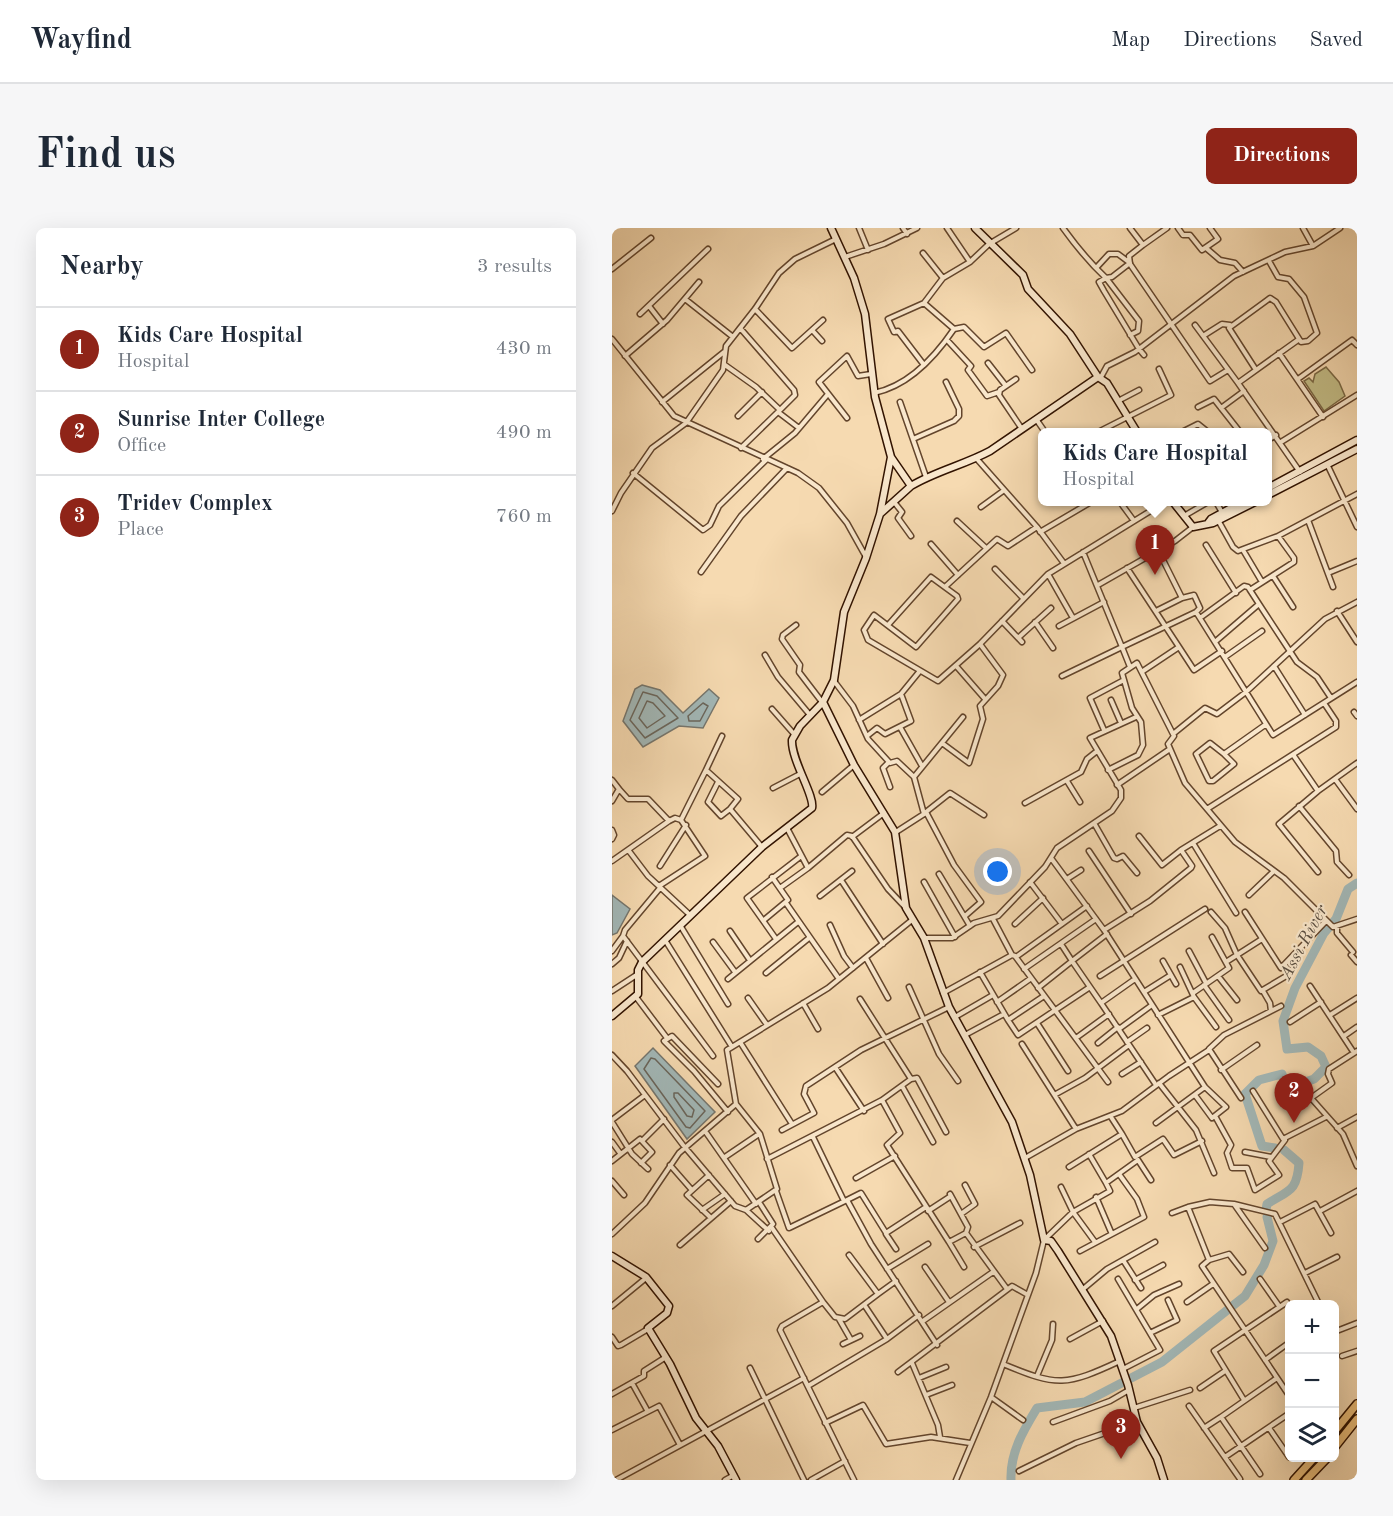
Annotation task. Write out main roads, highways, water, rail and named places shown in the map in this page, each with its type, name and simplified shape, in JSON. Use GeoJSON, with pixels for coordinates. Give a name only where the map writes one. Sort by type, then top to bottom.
{"type":"FeatureCollection","features":[{"type":"Feature","properties":{"kind":"main road"},"geometry":{"type":"LineString","coordinates":[[1339,1427],[1357,1404]]}},
{"type":"Feature","properties":{"kind":"main road"},"geometry":{"type":"LineString","coordinates":[[1339,1443],[1357,1419]]}},
{"type":"Feature","properties":{"kind":"main road"},"geometry":{"type":"LineString","coordinates":[[1294,1480],[1310,1462]]}},
{"type":"Feature","properties":{"kind":"main road"},"geometry":{"type":"LineString","coordinates":[[1306,1480],[1323,1462]]}},
{"type":"Feature","properties":{"kind":"water"},"geometry":{"type":"Polygon","coordinates":[[[642,685],[660,690],[683,713],[709,689],[719,698],[703,728],[679,726],[643,747],[623,721],[635,689],[642,685]]]}},
{"type":"Feature","properties":{"kind":"water"},"geometry":{"type":"Polygon","coordinates":[[[612,895],[630,909],[617,933],[612,935],[612,895]]]}},
{"type":"Feature","properties":{"kind":"water"},"geometry":{"type":"Polygon","coordinates":[[[653,1048],[715,1112],[687,1139],[635,1066],[653,1048]]]}},
{"type":"Feature","properties":{"kind":"waterway","name":"Assi River"},"geometry":{"type":"LineString","coordinates":[[1275,1148],[1262,1146],[1245,1094],[1259,1080],[1282,1074],[1286,1089],[1314,1079],[1326,1067],[1321,1056],[1308,1047],[1287,1049],[1283,1021],[1295,988],[1324,933],[1336,919],[1348,889],[1357,883]]}},
{"type":"Feature","properties":{"kind":"waterway","name":"Assi River"},"geometry":{"type":"LineString","coordinates":[[1266,1210],[1267,1204],[1286,1193],[1296,1180],[1299,1163],[1284,1150]]}},
{"type":"Feature","properties":{"kind":"waterway","name":"Assi River"},"geometry":{"type":"LineString","coordinates":[[1011,1480],[1015,1451],[1037,1408],[1085,1402],[1162,1362],[1245,1296],[1264,1265],[1273,1241],[1267,1217]]}},
{"type":"Feature","properties":{"kind":"place","name":"Kids Care Hospital"},"geometry":{"type":"Point","coordinates":[1155,575]}},
{"type":"Feature","properties":{"kind":"place","name":"Sunrise Inter College"},"geometry":{"type":"Point","coordinates":[1294,1123]}},
{"type":"Feature","properties":{"kind":"place","name":"Tridev Complex"},"geometry":{"type":"Point","coordinates":[1121,1459]}}]}
